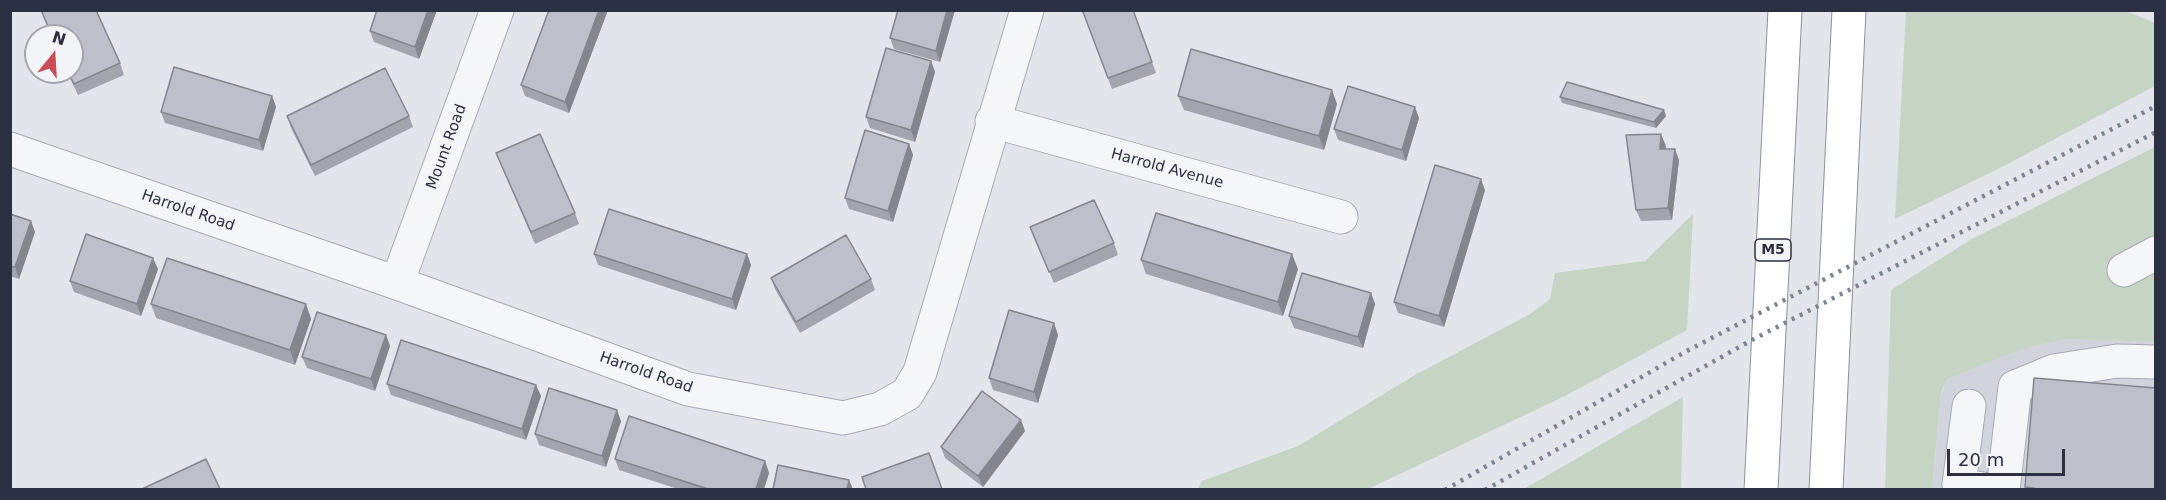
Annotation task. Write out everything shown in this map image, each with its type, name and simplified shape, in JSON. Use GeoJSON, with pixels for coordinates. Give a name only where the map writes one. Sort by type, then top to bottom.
{"type":"FeatureCollection","features":[{"type":"Feature","properties":{"kind":"highway","name":"M5"},"geometry":{"type":"LineString","coordinates":[[1761,489],[1785,10]]}},
{"type":"Feature","properties":{"kind":"highway"},"geometry":{"type":"LineString","coordinates":[[1826,489],[1849,10]]}},
{"type":"Feature","properties":{"kind":"street","name":"Mount Road"},"geometry":{"type":"LineString","coordinates":[[397,283],[497,10]]}},
{"type":"Feature","properties":{"kind":"street","name":"Harrold Road"},"geometry":{"type":"LineString","coordinates":[[10,149],[397,283],[688,389],[843,418],[880,409],[907,394],[920,372],[992,121],[1027,10]]}},
{"type":"Feature","properties":{"kind":"street","name":"Harrold Avenue"},"geometry":{"type":"LineString","coordinates":[[992,121],[1341,217]]}},
{"type":"Feature","properties":{"kind":"street"},"geometry":{"type":"LineString","coordinates":[[2124,270],[2156,253]]}},
{"type":"Feature","properties":{"kind":"street"},"geometry":{"type":"LineString","coordinates":[[2003,489],[2015,387],[2054,371],[2117,361],[2156,362]]}},
{"type":"Feature","properties":{"kind":"street"},"geometry":{"type":"LineString","coordinates":[[1969,406],[1959,485],[1989,489]]}},
{"type":"Feature","properties":{"kind":"shaded area"},"geometry":{"type":"Polygon","coordinates":[[[2066,339],[2155,342],[2155,489],[1932,490],[1941,395],[1946,380],[2019,350],[2066,339]]]}},
{"type":"Feature","properties":{"kind":"green space"},"geometry":{"type":"Polygon","coordinates":[[[1906,11],[2126,11],[2155,23],[2155,86],[1998,169],[1895,219],[1906,11]]]}},
{"type":"Feature","properties":{"kind":"green space"},"geometry":{"type":"Polygon","coordinates":[[[2155,147],[2155,342],[2066,339],[2019,350],[1946,380],[1941,393],[1932,489],[1885,490],[1891,290],[1970,240],[2155,147]]]}},
{"type":"Feature","properties":{"kind":"green space"},"geometry":{"type":"Polygon","coordinates":[[[1693,214],[1687,330],[1565,396],[1368,489],[1198,489],[1202,481],[1298,446],[1415,375],[1530,314],[1550,299],[1555,273],[1645,261],[1693,214]]]}},
{"type":"Feature","properties":{"kind":"green space"},"geometry":{"type":"Polygon","coordinates":[[[1683,397],[1681,489],[1524,489],[1683,397]]]}},
{"type":"Feature","properties":{"kind":"building"},"geometry":{"type":"Polygon","coordinates":[[[41,10],[96,10],[120,63],[84,79],[84,24],[47,24],[41,10]]]}},
{"type":"Feature","properties":{"kind":"building"},"geometry":{"type":"Polygon","coordinates":[[[377,10],[428,10],[415,47],[370,31],[377,10]]]}},
{"type":"Feature","properties":{"kind":"building"},"geometry":{"type":"Polygon","coordinates":[[[549,10],[599,10],[565,102],[521,85],[549,10]]]}},
{"type":"Feature","properties":{"kind":"building"},"geometry":{"type":"Polygon","coordinates":[[[898,10],[947,10],[936,51],[890,38],[898,10]]]}},
{"type":"Feature","properties":{"kind":"building"},"geometry":{"type":"Polygon","coordinates":[[[1087,10],[1133,10],[1152,62],[1108,78],[1083,12],[1087,10]]]}},
{"type":"Feature","properties":{"kind":"building"},"geometry":{"type":"Polygon","coordinates":[[[886,48],[931,61],[911,130],[866,117],[886,48]]]}},
{"type":"Feature","properties":{"kind":"building"},"geometry":{"type":"Polygon","coordinates":[[[1191,49],[1332,90],[1319,136],[1178,96],[1191,49]]]}},
{"type":"Feature","properties":{"kind":"building"},"geometry":{"type":"Polygon","coordinates":[[[174,67],[272,96],[259,140],[161,112],[174,67]]]}},
{"type":"Feature","properties":{"kind":"building"},"geometry":{"type":"Polygon","coordinates":[[[385,68],[409,116],[311,165],[287,116],[385,68]]]}},
{"type":"Feature","properties":{"kind":"building"},"geometry":{"type":"Polygon","coordinates":[[[1567,82],[1664,110],[1654,122],[1560,97],[1567,82]]]}},
{"type":"Feature","properties":{"kind":"building"},"geometry":{"type":"Polygon","coordinates":[[[1348,86],[1415,107],[1402,150],[1334,129],[1348,86]]]}},
{"type":"Feature","properties":{"kind":"building"},"geometry":{"type":"Polygon","coordinates":[[[865,130],[909,144],[888,211],[845,198],[865,130]]]}},
{"type":"Feature","properties":{"kind":"building"},"geometry":{"type":"Polygon","coordinates":[[[540,134],[575,213],[531,232],[496,153],[540,134]]]}},
{"type":"Feature","properties":{"kind":"building"},"geometry":{"type":"Polygon","coordinates":[[[1661,134],[1660,149],[1675,149],[1668,208],[1636,210],[1626,135],[1661,134]]]}},
{"type":"Feature","properties":{"kind":"building"},"geometry":{"type":"Polygon","coordinates":[[[1435,165],[1481,179],[1439,316],[1394,302],[1435,165]]]}},
{"type":"Feature","properties":{"kind":"building"},"geometry":{"type":"Polygon","coordinates":[[[1094,200],[1114,243],[1049,272],[1030,227],[1094,200]]]}},
{"type":"Feature","properties":{"kind":"building"},"geometry":{"type":"Polygon","coordinates":[[[609,209],[747,254],[732,299],[594,254],[609,209]]]}},
{"type":"Feature","properties":{"kind":"building"},"geometry":{"type":"Polygon","coordinates":[[[1156,213],[1292,254],[1278,302],[1141,260],[1156,213]]]}},
{"type":"Feature","properties":{"kind":"building"},"geometry":{"type":"Polygon","coordinates":[[[10,214],[31,221],[15,267],[10,266],[10,214]]]}},
{"type":"Feature","properties":{"kind":"building"},"geometry":{"type":"Polygon","coordinates":[[[86,234],[153,258],[137,304],[70,281],[86,234]]]}},
{"type":"Feature","properties":{"kind":"building"},"geometry":{"type":"Polygon","coordinates":[[[846,235],[871,279],[796,322],[771,278],[846,235]]]}},
{"type":"Feature","properties":{"kind":"building"},"geometry":{"type":"Polygon","coordinates":[[[167,258],[306,304],[290,350],[151,304],[167,258]]]}},
{"type":"Feature","properties":{"kind":"building"},"geometry":{"type":"Polygon","coordinates":[[[1302,273],[1371,293],[1358,337],[1289,316],[1302,273]]]}},
{"type":"Feature","properties":{"kind":"building"},"geometry":{"type":"Polygon","coordinates":[[[1009,310],[1054,323],[1034,392],[989,378],[1009,310]]]}},
{"type":"Feature","properties":{"kind":"building"},"geometry":{"type":"Polygon","coordinates":[[[317,312],[386,335],[371,379],[302,357],[317,312]]]}},
{"type":"Feature","properties":{"kind":"building"},"geometry":{"type":"Polygon","coordinates":[[[401,340],[536,385],[522,429],[387,384],[401,340]]]}},
{"type":"Feature","properties":{"kind":"building"},"geometry":{"type":"Polygon","coordinates":[[[2034,378],[2156,388],[2156,489],[2034,489],[2025,487],[2034,378]]]}},
{"type":"Feature","properties":{"kind":"building"},"geometry":{"type":"Polygon","coordinates":[[[549,388],[617,410],[602,456],[535,434],[549,388]]]}},
{"type":"Feature","properties":{"kind":"building"},"geometry":{"type":"Polygon","coordinates":[[[982,391],[1021,420],[978,476],[941,447],[982,391]]]}},
{"type":"Feature","properties":{"kind":"building"},"geometry":{"type":"Polygon","coordinates":[[[629,416],[765,461],[756,489],[708,489],[615,459],[629,416]]]}},
{"type":"Feature","properties":{"kind":"building"},"geometry":{"type":"Polygon","coordinates":[[[929,453],[942,489],[866,489],[862,477],[929,453]]]}},
{"type":"Feature","properties":{"kind":"building"},"geometry":{"type":"Polygon","coordinates":[[[206,459],[220,489],[142,489],[206,459]]]}},
{"type":"Feature","properties":{"kind":"building"},"geometry":{"type":"Polygon","coordinates":[[[778,465],[849,480],[847,489],[773,489],[778,465]]]}},
{"type":"Feature","properties":{"kind":"railway"},"geometry":{"type":"LineString","coordinates":[[1445,490],[1685,352],[2156,106]]}},
{"type":"Feature","properties":{"kind":"railway"},"geometry":{"type":"LineString","coordinates":[[1485,490],[1750,341],[2156,132]]}}]}
